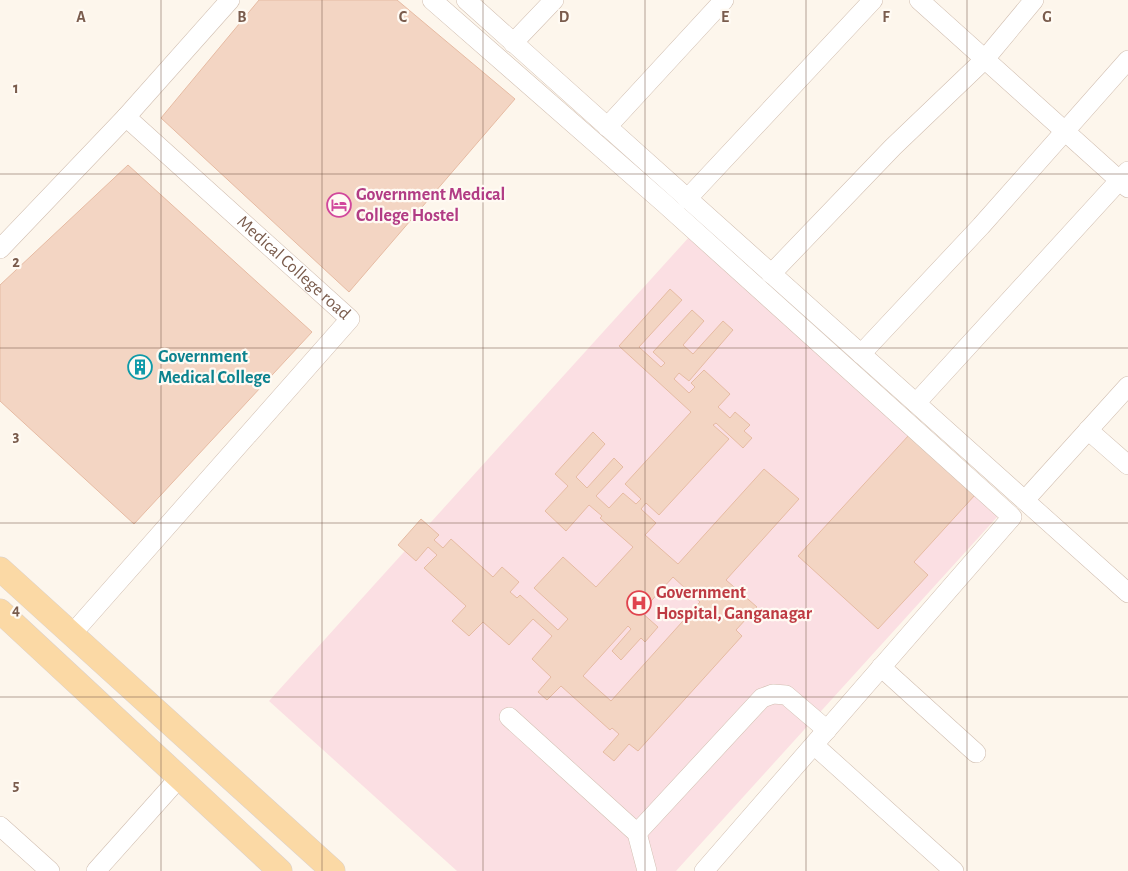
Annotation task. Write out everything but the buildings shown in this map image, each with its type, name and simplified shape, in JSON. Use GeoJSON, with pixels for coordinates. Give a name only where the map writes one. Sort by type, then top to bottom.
{"type":"FeatureCollection","features":[{"type":"Feature","properties":{"kind":"main road"},"geometry":{"type":"LineString","coordinates":[[0,569],[333,871]]}},
{"type":"Feature","properties":{"kind":"main road"},"geometry":{"type":"LineString","coordinates":[[0,611],[280,871]]}},
{"type":"Feature","properties":{"kind":"street"},"geometry":{"type":"LineString","coordinates":[[0,249],[126,117],[230,0]]}},
{"type":"Feature","properties":{"kind":"street"},"geometry":{"type":"LineString","coordinates":[[432,0],[664,203],[1012,517],[704,871]]}},
{"type":"Feature","properties":{"kind":"street"},"geometry":{"type":"LineString","coordinates":[[466,0],[1128,593]]}},
{"type":"Feature","properties":{"kind":"street"},"geometry":{"type":"LineString","coordinates":[[513,43],[554,0]]}},
{"type":"Feature","properties":{"kind":"street"},"geometry":{"type":"LineString","coordinates":[[608,127],[724,0]]}},
{"type":"Feature","properties":{"kind":"street"},"geometry":{"type":"LineString","coordinates":[[687,199],[873,0]]}},
{"type":"Feature","properties":{"kind":"street"},"geometry":{"type":"LineString","coordinates":[[916,403],[1125,180],[1066,132],[919,0]]}},
{"type":"Feature","properties":{"kind":"street"},"geometry":{"type":"LineString","coordinates":[[771,274],[893,147],[985,59],[1034,0]]}},
{"type":"Feature","properties":{"kind":"street"},"geometry":{"type":"LineString","coordinates":[[860,354],[981,226],[1128,60]]}},
{"type":"Feature","properties":{"kind":"street","name":"Medical College road"},"geometry":{"type":"LineString","coordinates":[[72,634],[350,319],[126,117]]}},
{"type":"Feature","properties":{"kind":"street"},"geometry":{"type":"LineString","coordinates":[[1025,500],[1128,386]]}},
{"type":"Feature","properties":{"kind":"street"},"geometry":{"type":"LineString","coordinates":[[1088,430],[1128,466]]}},
{"type":"Feature","properties":{"kind":"street"},"geometry":{"type":"LineString","coordinates":[[881,667],[976,753]]}},
{"type":"Feature","properties":{"kind":"street"},"geometry":{"type":"LineString","coordinates":[[637,833],[762,698],[773,694],[786,695],[827,730]]}},
{"type":"Feature","properties":{"kind":"street"},"geometry":{"type":"LineString","coordinates":[[509,717],[637,833],[646,871]]}},
{"type":"Feature","properties":{"kind":"street"},"geometry":{"type":"LineString","coordinates":[[814,745],[954,871]]}},
{"type":"Feature","properties":{"kind":"street"},"geometry":{"type":"LineString","coordinates":[[96,871],[179,778]]}},
{"type":"Feature","properties":{"kind":"street"},"geometry":{"type":"LineString","coordinates":[[0,826],[50,871]]}},
{"type":"Feature","properties":{"kind":"shaded area","name":"Government Hospital, Ganganagar"},"geometry":{"type":"Polygon","coordinates":[[[700,225],[1008,505],[676,871],[457,871],[269,701],[700,225]]]}},
{"type":"Feature","properties":{"kind":"place","name":"Government Medical College Hostel"},"geometry":{"type":"Point","coordinates":[339,205]}},
{"type":"Feature","properties":{"kind":"place","name":"Government Medical College"},"geometry":{"type":"Point","coordinates":[140,367]}},
{"type":"Feature","properties":{"kind":"place","name":"Government Hospital, Ganganagar"},"geometry":{"type":"Point","coordinates":[639,603]}}]}
